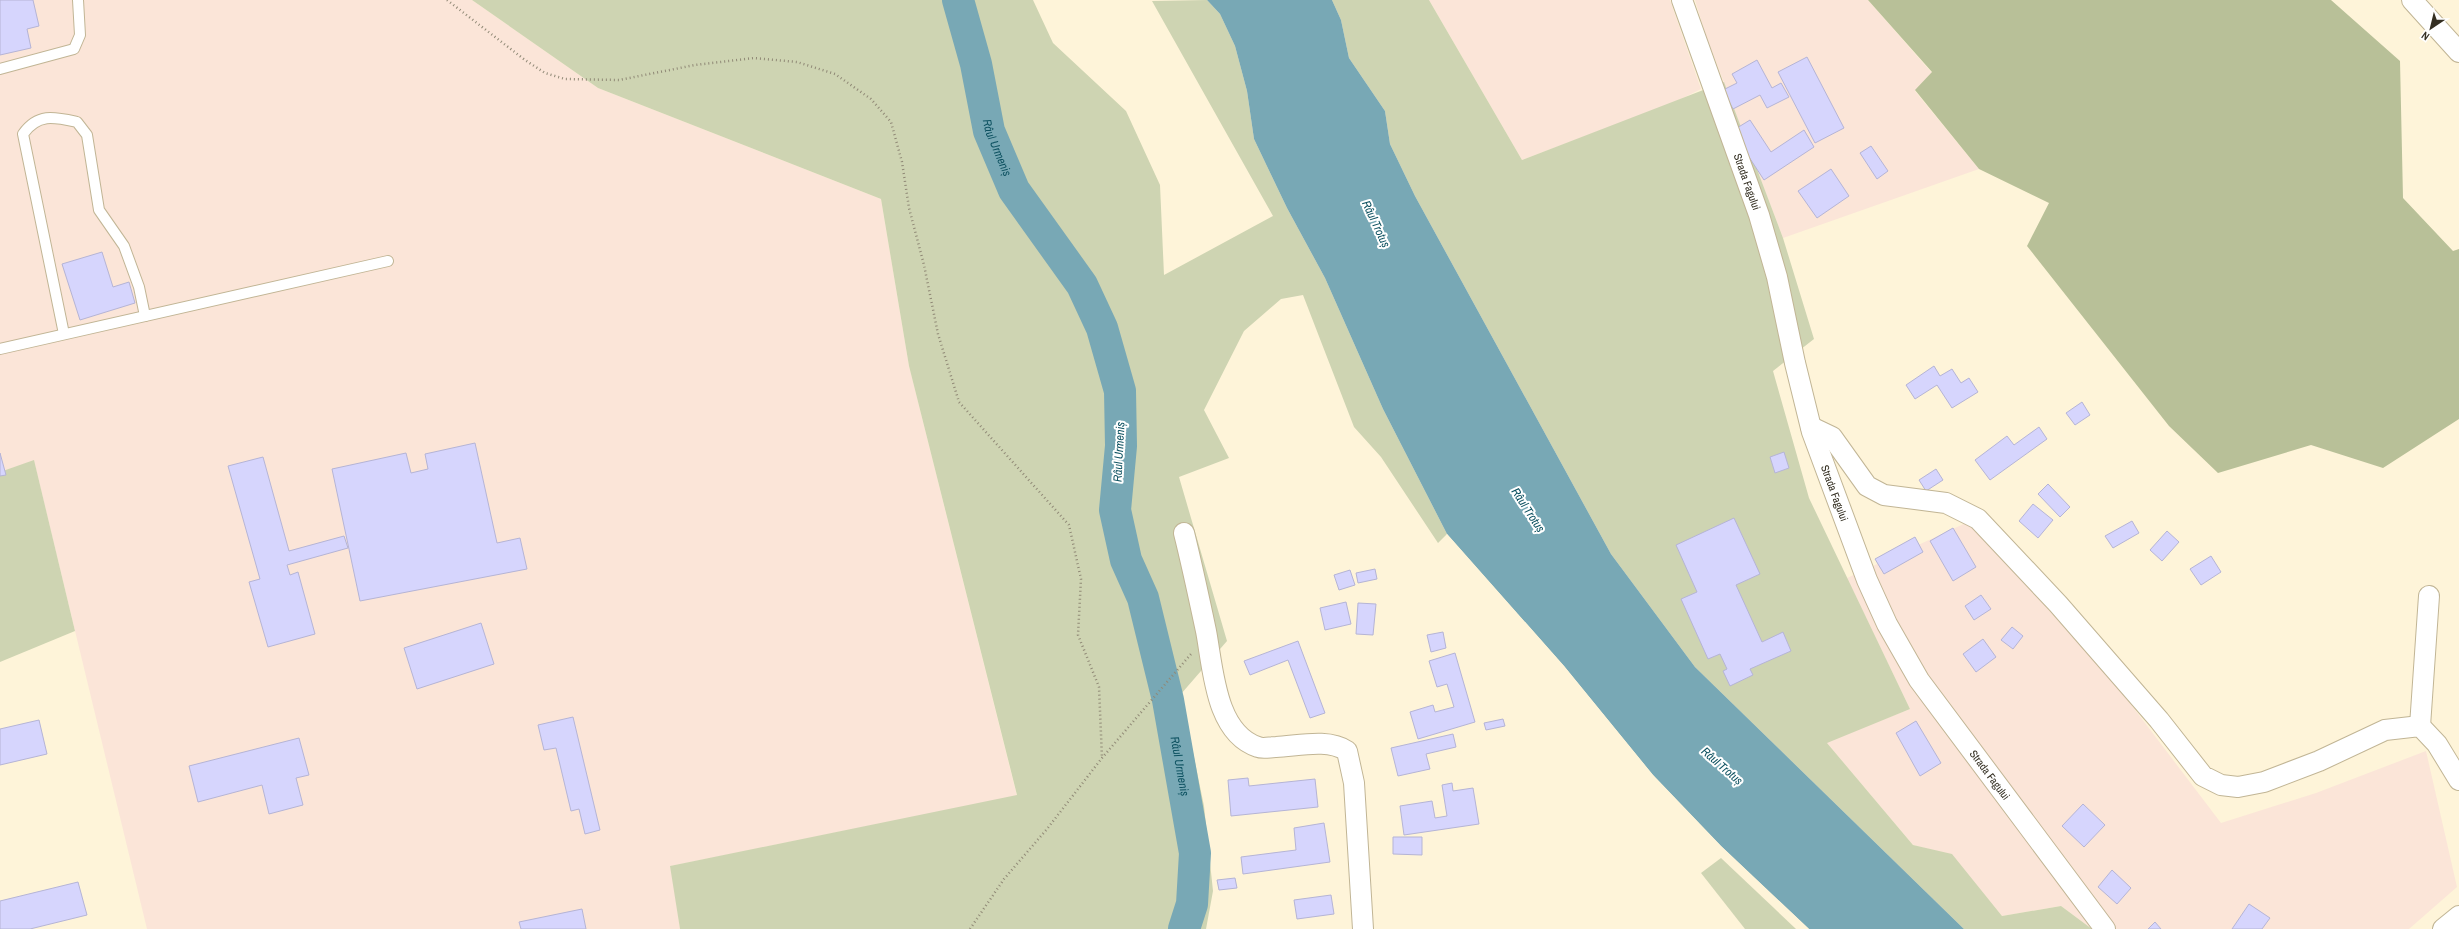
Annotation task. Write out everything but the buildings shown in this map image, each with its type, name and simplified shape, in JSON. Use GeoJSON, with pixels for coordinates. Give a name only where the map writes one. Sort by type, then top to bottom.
{"type":"FeatureCollection","features":[{"type":"Feature","properties":{"kind":"street","name":"Strada Fagului"},"geometry":{"type":"LineString","coordinates":[[1682,0],[1770,252],[1811,427],[1867,580],[1903,652],[1940,710],[2105,929]]}},
{"type":"Feature","properties":{"kind":"street"},"geometry":{"type":"LineString","coordinates":[[2412,0],[2459,52]]}},
{"type":"Feature","properties":{"kind":"street"},"geometry":{"type":"LineString","coordinates":[[1811,427],[1832,437],[1867,486],[1884,495],[1946,503],[1978,519],[2073,622],[2159,720],[2203,776],[2221,785],[2238,787],[2264,782],[2319,761],[2385,730],[2420,726]]}},
{"type":"Feature","properties":{"kind":"street"},"geometry":{"type":"LineString","coordinates":[[1184,533],[1206,636],[1214,683],[1222,708],[1237,732],[1247,742],[1259,748],[1326,744],[1338,745],[1347,751],[1354,783],[1363,929]]}},
{"type":"Feature","properties":{"kind":"street"},"geometry":{"type":"LineString","coordinates":[[2429,596],[2420,726],[2437,744],[2459,780]]}},
{"type":"Feature","properties":{"kind":"street"},"geometry":{"type":"LineString","coordinates":[[2443,929],[2459,916]]}},
{"type":"Feature","properties":{"kind":"lane"},"geometry":{"type":"LineString","coordinates":[[0,70],[74,49],[80,35],[78,0]]}},
{"type":"Feature","properties":{"kind":"lane"},"geometry":{"type":"LineString","coordinates":[[64,334],[23,134],[31,123],[52,117],[77,122],[87,135],[99,210],[124,246],[138,287],[145,316]]}},
{"type":"Feature","properties":{"kind":"lane"},"geometry":{"type":"LineString","coordinates":[[0,349],[388,261]]}},
{"type":"Feature","properties":{"kind":"path"},"geometry":{"type":"LineString","coordinates":[[447,0],[525,60],[545,73],[566,79],[619,80],[695,65],[754,58],[797,62],[835,74],[871,99],[891,122],[902,162],[909,208],[924,265],[938,334],[959,402],[1069,525],[1081,578],[1078,635],[1099,686],[1102,758]]}},
{"type":"Feature","properties":{"kind":"path"},"geometry":{"type":"LineString","coordinates":[[970,929],[1004,879],[1047,829],[1102,758],[1206,636]]}},
{"type":"Feature","properties":{"kind":"shaded area"},"geometry":{"type":"Polygon","coordinates":[[[0,0],[472,0],[598,88],[881,199],[909,366],[1017,796],[671,866],[680,929],[147,929],[34,461],[0,472],[0,0]]]}},
{"type":"Feature","properties":{"kind":"shaded area"},"geometry":{"type":"Polygon","coordinates":[[[1429,0],[1670,0],[1701,89],[1675,102],[1522,160],[1429,0]]]}},
{"type":"Feature","properties":{"kind":"shaded area"},"geometry":{"type":"Polygon","coordinates":[[[1695,0],[1868,0],[1932,73],[1915,91],[1979,169],[1783,238],[1705,33],[1695,0]]]}},
{"type":"Feature","properties":{"kind":"shaded area"},"geometry":{"type":"Polygon","coordinates":[[[1970,521],[2123,694],[2221,823],[2316,793],[2426,751],[2457,887],[2409,929],[2092,929],[2061,906],[2002,916],[1952,855],[1913,845],[1826,742],[1910,709],[1847,578],[1970,521]]]}},
{"type":"Feature","properties":{"kind":"green space"},"geometry":{"type":"Polygon","coordinates":[[[472,0],[1033,0],[1053,43],[1126,111],[1160,185],[1164,275],[1273,216],[1152,1],[1207,0],[1220,14],[1235,46],[1247,91],[1254,139],[1287,208],[1325,278],[1383,409],[1447,534],[1438,543],[1381,457],[1354,427],[1303,295],[1281,299],[1244,331],[1204,410],[1229,458],[1179,477],[1227,641],[1181,694],[1204,806],[1213,891],[1206,929],[680,929],[670,866],[1017,795],[909,366],[881,199],[598,88],[472,0]]]}},
{"type":"Feature","properties":{"kind":"green space"},"geometry":{"type":"Polygon","coordinates":[[[1332,0],[1429,0],[1522,160],[1724,82],[1783,238],[1814,339],[1773,371],[1809,498],[1910,709],[1827,743],[1913,845],[1952,854],[2002,916],[2061,906],[2092,929],[1964,929],[1695,667],[1611,554],[1415,196],[1390,144],[1385,111],[1349,58],[1341,20],[1332,0]]]}},
{"type":"Feature","properties":{"kind":"green space"},"geometry":{"type":"Polygon","coordinates":[[[1868,0],[2331,0],[2400,61],[2403,198],[2453,251],[2459,249],[2459,419],[2383,468],[2311,445],[2218,473],[2169,426],[2027,246],[2049,203],[1979,169],[1915,90],[1932,72],[1868,0]]]}},
{"type":"Feature","properties":{"kind":"green space"},"geometry":{"type":"Polygon","coordinates":[[[34,460],[75,631],[0,662],[0,472],[34,460]]]}},
{"type":"Feature","properties":{"kind":"green space"},"geometry":{"type":"Polygon","coordinates":[[[1721,858],[1796,929],[1745,929],[1701,873],[1721,858]]]}},
{"type":"Feature","properties":{"kind":"water","name":"Râul Trotuș"},"geometry":{"type":"Polygon","coordinates":[[[1207,0],[1332,0],[1341,20],[1349,58],[1385,111],[1390,144],[1415,196],[1611,554],[1695,667],[1964,929],[1809,929],[1721,846],[1653,775],[1564,666],[1447,534],[1383,409],[1325,278],[1287,208],[1254,139],[1247,91],[1235,46],[1220,14],[1207,0]]]}},
{"type":"Feature","properties":{"kind":"pier"},"geometry":{"type":"Polygon","coordinates":[[[1447,534],[1564,666],[1653,775],[1721,846],[1809,929],[1806,929],[1720,847],[1651,777],[1563,668],[1446,536],[1447,534]]]}},
{"type":"Feature","properties":{"kind":"waterway","name":"Râul Urmeniș"},"geometry":{"type":"LineString","coordinates":[[958,0],[976,64],[989,131],[1014,190],[1082,285],[1102,328],[1120,391],[1121,446],[1115,510],[1126,560],[1143,598],[1168,700],[1195,853],[1192,904],[1184,929]]}}]}
